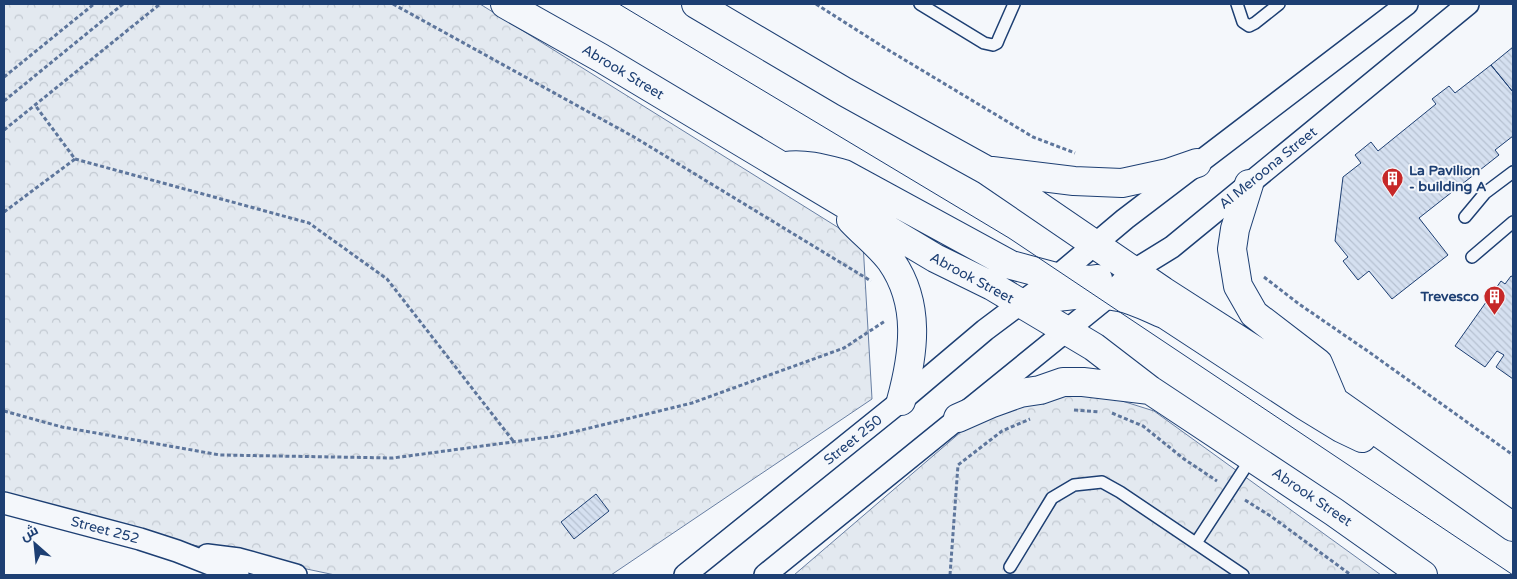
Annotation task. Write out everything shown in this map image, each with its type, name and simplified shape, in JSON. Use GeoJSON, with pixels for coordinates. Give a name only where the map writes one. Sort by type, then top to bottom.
{"type":"FeatureCollection","features":[{"type":"Feature","properties":{"kind":"street","name":"Abrook Street"},"geometry":{"type":"LineString","coordinates":[[506,4],[935,258],[992,286],[1094,347],[1150,390],[1334,512],[1423,575]]}},
{"type":"Feature","properties":{"kind":"street"},"geometry":{"type":"LineString","coordinates":[[696,4],[845,92],[986,170],[1094,245],[1334,401],[1513,527]]}},
{"type":"Feature","properties":{"kind":"street"},"geometry":{"type":"LineString","coordinates":[[1020,304],[1197,163],[1407,4]]}},
{"type":"Feature","properties":{"kind":"street","name":"Al Meroona Street"},"geometry":{"type":"LineString","coordinates":[[1066,330],[1108,296],[1134,271],[1172,247],[1468,4]]}},
{"type":"Feature","properties":{"kind":"street"},"geometry":{"type":"LineString","coordinates":[[986,170],[1093,182],[1122,183],[1168,173],[1197,163]]}},
{"type":"Feature","properties":{"kind":"street"},"geometry":{"type":"LineString","coordinates":[[781,166],[794,164],[815,166],[844,174],[1011,265],[1056,277],[1090,280],[1134,271]]}},
{"type":"Feature","properties":{"kind":"street"},"geometry":{"type":"LineString","coordinates":[[1249,184],[1235,228],[1232,249],[1233,267],[1238,286],[1254,314],[1318,363],[1334,401]]}},
{"type":"Feature","properties":{"kind":"street"},"geometry":{"type":"LineString","coordinates":[[831,196],[840,209],[890,260],[907,291],[911,305],[912,351],[901,401]]}},
{"type":"Feature","properties":{"kind":"street"},"geometry":{"type":"LineString","coordinates":[[1020,304],[1070,296],[1108,296],[1129,300],[1166,315],[1341,428],[1370,442],[1412,455]]}},
{"type":"Feature","properties":{"kind":"street","name":"Street 250"},"geometry":{"type":"LineString","coordinates":[[685,575],[1020,304]]}},
{"type":"Feature","properties":{"kind":"street"},"geometry":{"type":"LineString","coordinates":[[766,575],[1066,330]]}},
{"type":"Feature","properties":{"kind":"street"},"geometry":{"type":"LineString","coordinates":[[958,418],[1020,393],[1040,390],[1063,382],[1083,382],[1150,390]]}},
{"type":"Feature","properties":{"kind":"street","name":"Street 252"},"geometry":{"type":"LineString","coordinates":[[4,503],[177,551],[238,575]]}},
{"type":"Feature","properties":{"kind":"street","name":"Street 252"},"geometry":{"type":"LineString","coordinates":[[177,551],[238,559],[296,575]]}},
{"type":"Feature","properties":{"kind":"lane"},"geometry":{"type":"LineString","coordinates":[[920,4],[984,43],[993,45],[997,43],[1014,4]]}},
{"type":"Feature","properties":{"kind":"lane"},"geometry":{"type":"LineString","coordinates":[[1238,4],[1243,22],[1249,26],[1279,4]]}},
{"type":"Feature","properties":{"kind":"lane"},"geometry":{"type":"LineString","coordinates":[[1465,217],[1486,193],[1513,172]]}},
{"type":"Feature","properties":{"kind":"lane"},"geometry":{"type":"LineString","coordinates":[[1472,257],[1513,222]]}},
{"type":"Feature","properties":{"kind":"lane"},"geometry":{"type":"LineString","coordinates":[[1196,543],[1252,458]]}},
{"type":"Feature","properties":{"kind":"lane"},"geometry":{"type":"LineString","coordinates":[[1010,567],[1052,498],[1074,485],[1102,482],[1120,492],[1243,575]]}},
{"type":"Feature","properties":{"kind":"path"},"geometry":{"type":"LineString","coordinates":[[4,77],[94,4]]}},
{"type":"Feature","properties":{"kind":"path"},"geometry":{"type":"LineString","coordinates":[[4,101],[124,4]]}},
{"type":"Feature","properties":{"kind":"path"},"geometry":{"type":"LineString","coordinates":[[4,130],[160,4]]}},
{"type":"Feature","properties":{"kind":"path"},"geometry":{"type":"LineString","coordinates":[[393,4],[634,137],[877,284]]}},
{"type":"Feature","properties":{"kind":"path"},"geometry":{"type":"LineString","coordinates":[[816,4],[884,48],[1033,137],[1088,160],[1093,182]]}},
{"type":"Feature","properties":{"kind":"path"},"geometry":{"type":"LineString","coordinates":[[34,105],[75,159],[309,223],[387,279],[514,442]]}},
{"type":"Feature","properties":{"kind":"path"},"geometry":{"type":"LineString","coordinates":[[4,212],[75,159]]}},
{"type":"Feature","properties":{"kind":"path"},"geometry":{"type":"LineString","coordinates":[[1233,267],[1258,271],[1299,304],[1513,455]]}},
{"type":"Feature","properties":{"kind":"path"},"geometry":{"type":"LineString","coordinates":[[4,411],[62,428],[220,455],[393,458],[557,436],[692,403],[844,348],[911,305]]}},
{"type":"Feature","properties":{"kind":"path"},"geometry":{"type":"LineString","coordinates":[[1063,382],[1069,409],[1112,413],[1143,426],[1184,459],[1272,518],[1351,575]]}},
{"type":"Feature","properties":{"kind":"path"},"geometry":{"type":"LineString","coordinates":[[950,575],[949,566],[954,534],[958,465],[1002,431],[1037,418]]}},
{"type":"Feature","properties":{"kind":"green space"},"geometry":{"type":"Polygon","coordinates":[[[4,4],[480,4],[863,243],[872,399],[611,575],[335,575],[4,505],[4,4]]]}},
{"type":"Feature","properties":{"kind":"green space"},"geometry":{"type":"Polygon","coordinates":[[[1060,393],[1103,395],[1154,411],[1381,575],[794,575],[962,431],[988,413],[1060,393]]]}},
{"type":"Feature","properties":{"kind":"building"},"geometry":{"type":"Polygon","coordinates":[[[1513,47],[1513,92],[1491,65],[1513,47]]]}},
{"type":"Feature","properties":{"kind":"building","name":"La Pavilion - building A"},"geometry":{"type":"Polygon","coordinates":[[[1491,65],[1513,92],[1513,136],[1495,150],[1499,155],[1419,218],[1448,255],[1392,299],[1369,271],[1358,280],[1343,261],[1348,257],[1335,241],[1343,177],[1361,163],[1355,155],[1371,142],[1378,151],[1436,104],[1432,99],[1449,86],[1455,93],[1491,65]]]}},
{"type":"Feature","properties":{"kind":"building","name":"Trevesco"},"geometry":{"type":"Polygon","coordinates":[[[1511,276],[1513,277],[1513,379],[1496,367],[1504,355],[1497,351],[1485,367],[1455,346],[1501,281],[1505,284],[1511,276]]]}},
{"type":"Feature","properties":{"kind":"building"},"geometry":{"type":"Polygon","coordinates":[[[596,494],[609,511],[574,539],[561,522],[596,494]]]}},
{"type":"Feature","properties":{"kind":"tram line"},"geometry":{"type":"LineString","coordinates":[[619,4],[1009,238],[1513,575]]}},
{"type":"Feature","properties":{"kind":"place","name":"La Pavilion - building A"},"geometry":{"type":"Point","coordinates":[1393,197]}},
{"type":"Feature","properties":{"kind":"place","name":"Trevesco"},"geometry":{"type":"Point","coordinates":[1495,315]}}]}
